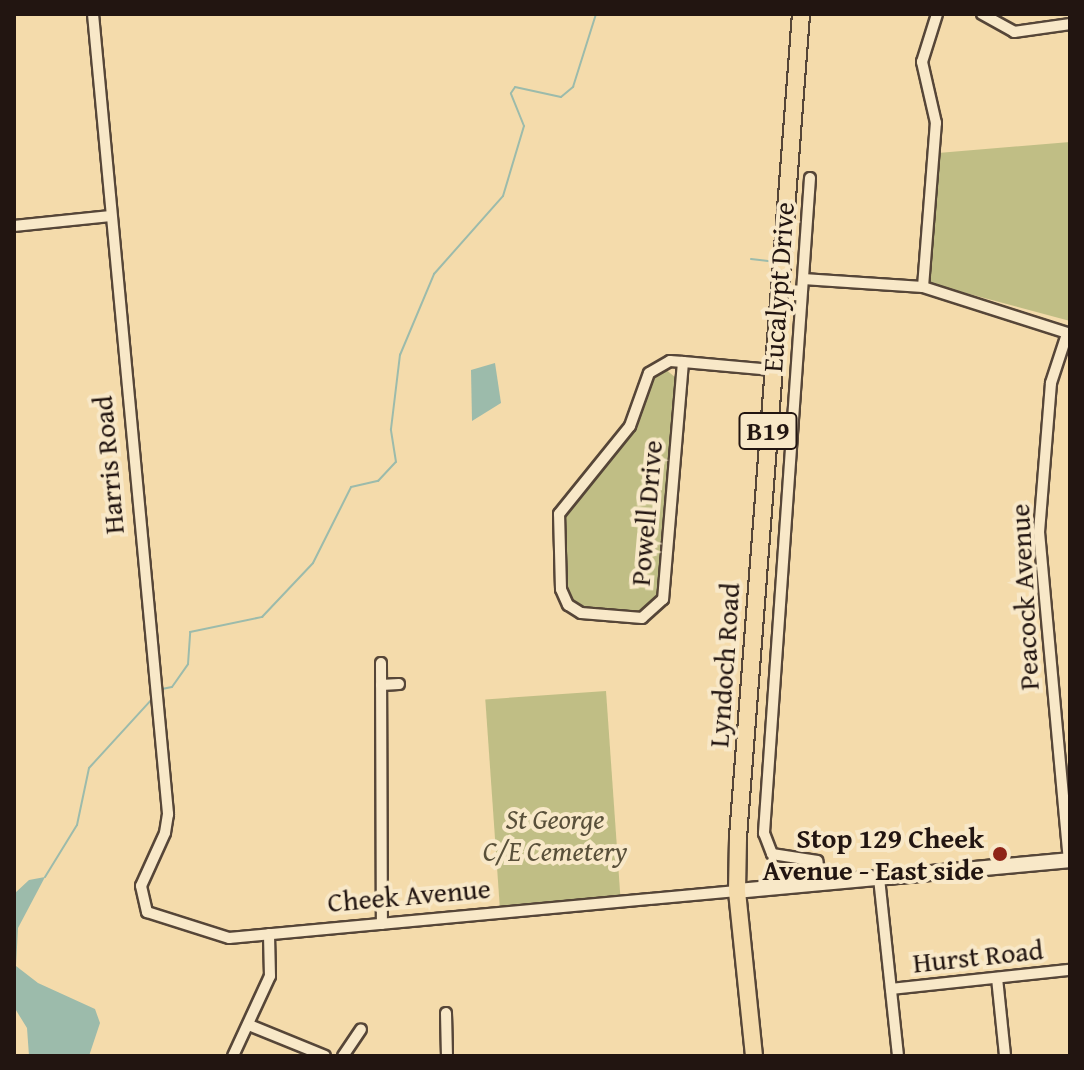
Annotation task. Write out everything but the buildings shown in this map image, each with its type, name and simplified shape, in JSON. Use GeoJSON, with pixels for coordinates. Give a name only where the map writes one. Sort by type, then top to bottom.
{"type":"FeatureCollection","features":[{"type":"Feature","properties":{"kind":"main road","name":"Lyndoch Road"},"geometry":{"type":"LineString","coordinates":[[754,1056],[737,891],[801,14]]}},
{"type":"Feature","properties":{"kind":"street","name":"Harris Road"},"geometry":{"type":"LineString","coordinates":[[93,14],[154,693],[168,814],[165,833],[141,886],[144,909]]}},
{"type":"Feature","properties":{"kind":"street"},"geometry":{"type":"LineString","coordinates":[[923,287],[936,123],[922,62],[937,14]]}},
{"type":"Feature","properties":{"kind":"street"},"geometry":{"type":"LineString","coordinates":[[982,14],[1014,32],[1070,24]]}},
{"type":"Feature","properties":{"kind":"street","name":"Eucalypt Drive"},"geometry":{"type":"LineString","coordinates":[[810,178],[764,833],[772,854],[817,861],[823,883]]}},
{"type":"Feature","properties":{"kind":"street"},"geometry":{"type":"LineString","coordinates":[[14,226],[110,216]]}},
{"type":"Feature","properties":{"kind":"street"},"geometry":{"type":"LineString","coordinates":[[803,279],[923,287],[1069,334]]}},
{"type":"Feature","properties":{"kind":"street","name":"Peacock Avenue"},"geometry":{"type":"LineString","coordinates":[[1069,334],[1051,383],[1039,532],[1069,860]]}},
{"type":"Feature","properties":{"kind":"street","name":"Powell Drive"},"geometry":{"type":"LineString","coordinates":[[683,362],[663,599],[654,613],[642,618],[581,613],[568,605],[561,589],[559,514],[630,426],[653,368],[683,362],[773,370]]}},
{"type":"Feature","properties":{"kind":"street"},"geometry":{"type":"LineString","coordinates":[[381,663],[382,924]]}},
{"type":"Feature","properties":{"kind":"street"},"geometry":{"type":"LineString","coordinates":[[381,685],[399,684]]}},
{"type":"Feature","properties":{"kind":"street","name":"Cheek Avenue"},"geometry":{"type":"LineString","coordinates":[[144,909],[170,921],[229,938],[1069,860]]}},
{"type":"Feature","properties":{"kind":"street"},"geometry":{"type":"LineString","coordinates":[[879,878],[898,1056]]}},
{"type":"Feature","properties":{"kind":"street"},"geometry":{"type":"LineString","coordinates":[[233,1056],[270,976],[269,934]]}},
{"type":"Feature","properties":{"kind":"street","name":"Hurst Road"},"geometry":{"type":"LineString","coordinates":[[891,989],[1070,970]]}},
{"type":"Feature","properties":{"kind":"street"},"geometry":{"type":"LineString","coordinates":[[997,978],[1005,1056]]}},
{"type":"Feature","properties":{"kind":"street"},"geometry":{"type":"LineString","coordinates":[[446,1013],[447,1056]]}},
{"type":"Feature","properties":{"kind":"street"},"geometry":{"type":"LineString","coordinates":[[249,1025],[325,1056]]}},
{"type":"Feature","properties":{"kind":"street"},"geometry":{"type":"LineString","coordinates":[[343,1056],[361,1029]]}},
{"type":"Feature","properties":{"kind":"green space"},"geometry":{"type":"Polygon","coordinates":[[[1070,142],[1070,321],[928,283],[938,153],[1070,142]]]}},
{"type":"Feature","properties":{"kind":"green space"},"geometry":{"type":"Polygon","coordinates":[[[664,368],[676,378],[659,597],[641,614],[586,610],[570,599],[565,589],[563,519],[627,441],[653,374],[664,368]]]}},
{"type":"Feature","properties":{"kind":"green space","name":"St George C/E Cemetery"},"geometry":{"type":"Polygon","coordinates":[[[606,691],[621,902],[500,911],[485,699],[606,691]]]}},
{"type":"Feature","properties":{"kind":"shaded area"},"geometry":{"type":"Polygon","coordinates":[[[495,363],[501,403],[472,421],[471,370],[495,363]]]}},
{"type":"Feature","properties":{"kind":"shaded area"},"geometry":{"type":"Polygon","coordinates":[[[45,877],[18,928],[16,966],[38,983],[95,1009],[100,1023],[89,1056],[29,1056],[27,1028],[14,1007],[14,894],[29,880],[45,877]]]}},
{"type":"Feature","properties":{"kind":"waterway"},"geometry":{"type":"LineString","coordinates":[[162,689],[172,687],[188,664],[190,632],[262,617],[313,563],[351,487],[378,481],[396,462],[391,429],[400,355],[434,274],[503,196],[524,126],[511,93],[515,87],[561,97],[573,87],[596,14]]}},
{"type":"Feature","properties":{"kind":"waterway"},"geometry":{"type":"LineString","coordinates":[[751,259],[774,262]]}},
{"type":"Feature","properties":{"kind":"waterway"},"geometry":{"type":"LineString","coordinates":[[45,877],[77,825],[89,768],[152,699]]}},
{"type":"Feature","properties":{"kind":"place","name":"Stop 129 Cheek Avenue - East side"},"geometry":{"type":"Point","coordinates":[1000,854]}}]}
